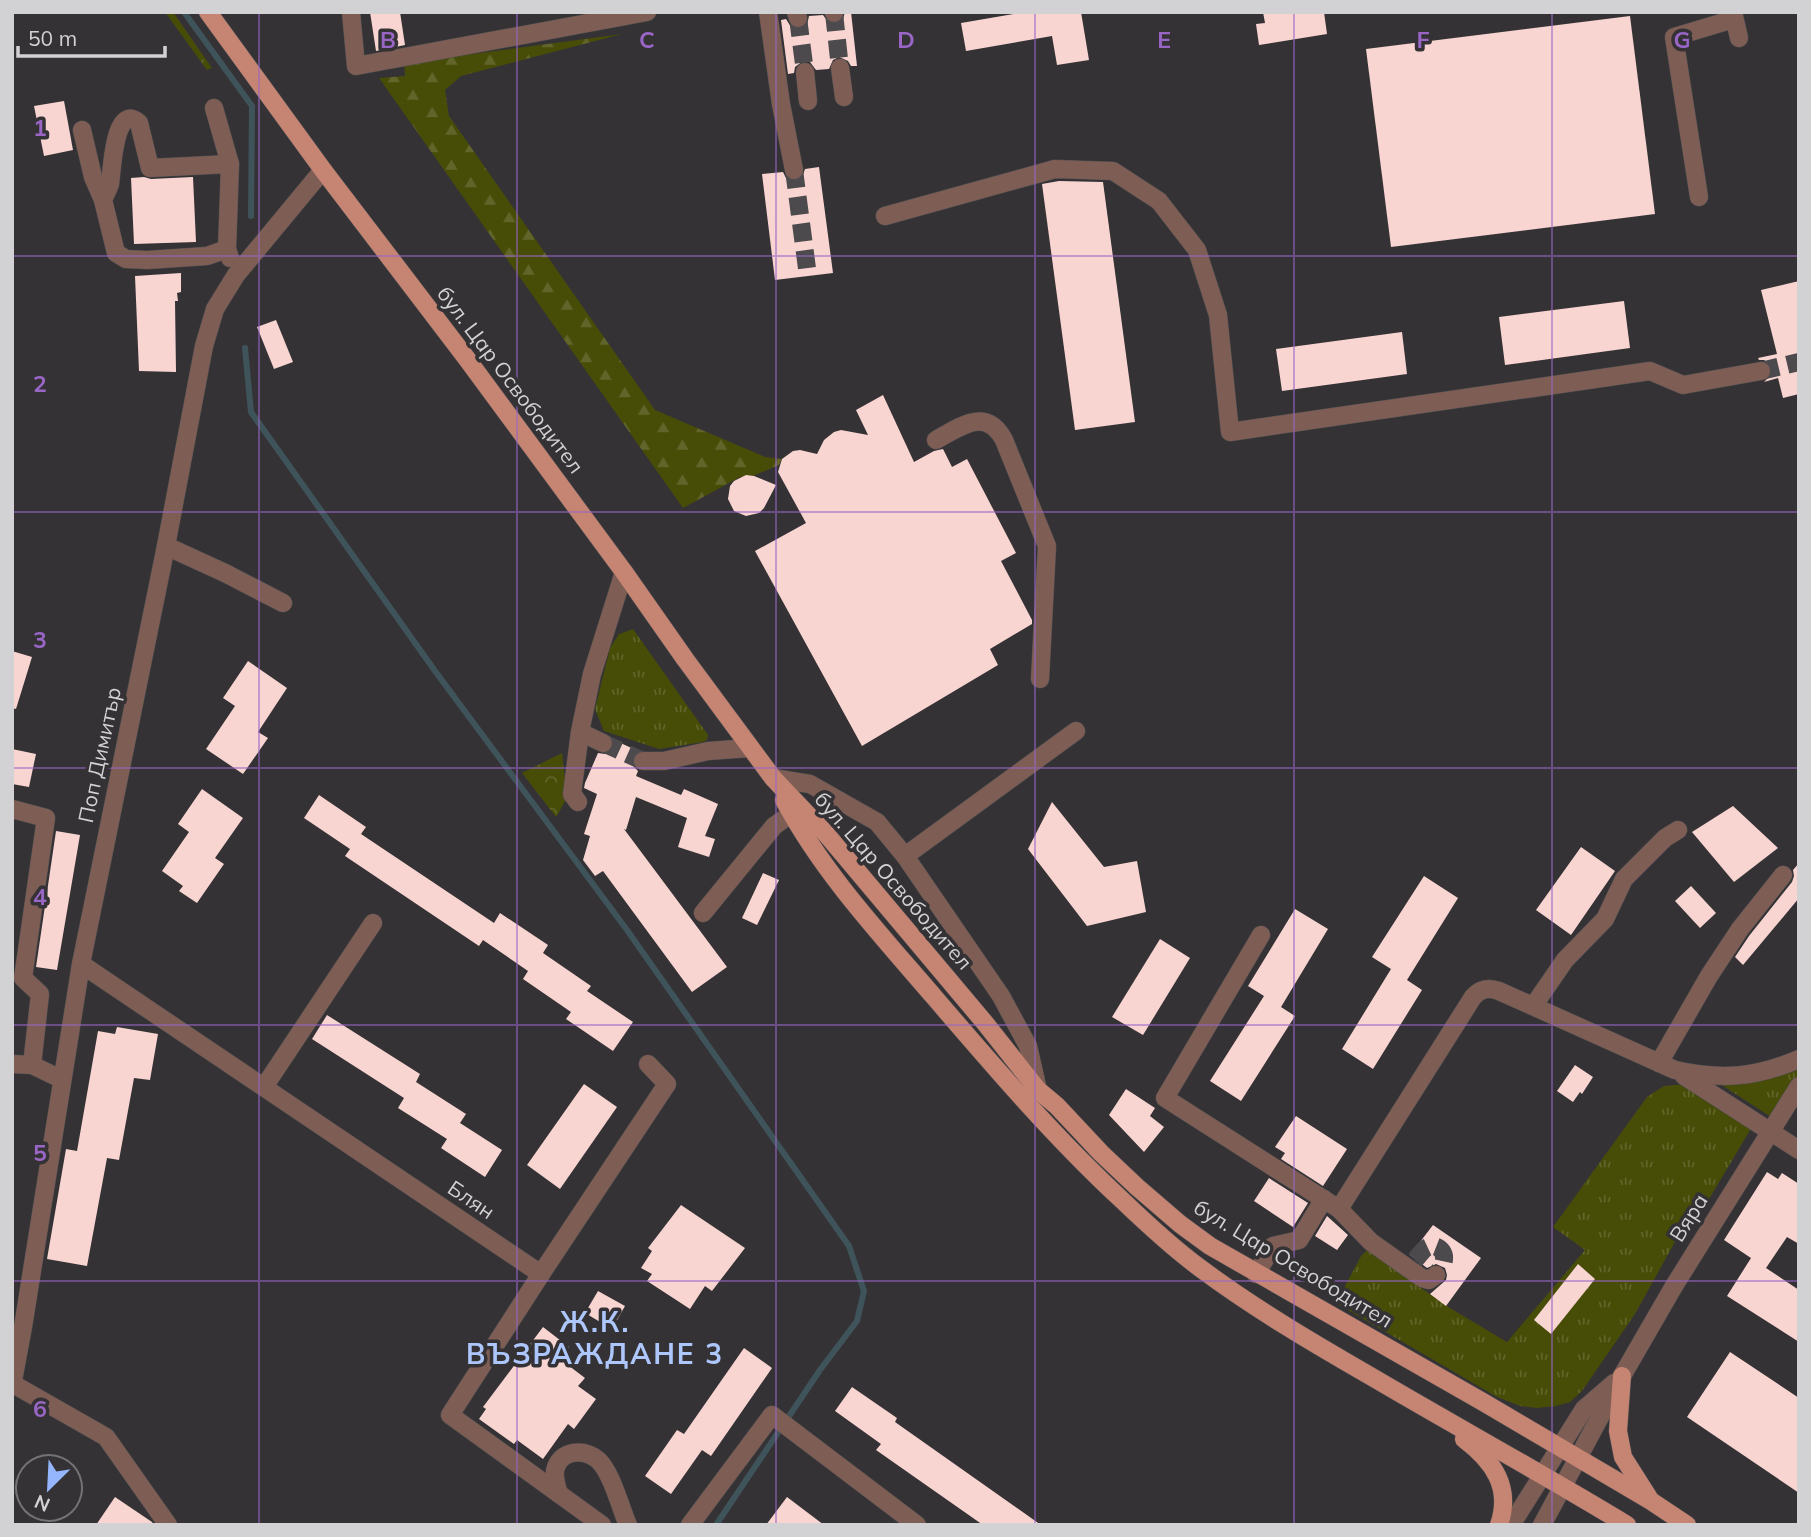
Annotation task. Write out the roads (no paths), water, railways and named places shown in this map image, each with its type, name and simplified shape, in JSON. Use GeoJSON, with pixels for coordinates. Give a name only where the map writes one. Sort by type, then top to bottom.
{"type":"FeatureCollection","features":[{"type":"Feature","properties":{"kind":"main road","name":"бул. Цар Освободител"},"geometry":{"type":"LineString","coordinates":[[208,12],[323,170],[467,359],[773,778],[827,835],[1038,1090],[1057,1105],[1128,1179],[1171,1217],[1210,1246],[1406,1357],[1651,1501],[1687,1525]]}},
{"type":"Feature","properties":{"kind":"main road","name":"бул. Цар Освободител"},"geometry":{"type":"LineString","coordinates":[[773,778],[792,814],[847,894],[1040,1120],[1148,1225],[1198,1267],[1301,1336],[1627,1525]]}},
{"type":"Feature","properties":{"kind":"main road"},"geometry":{"type":"LineString","coordinates":[[1622,1376],[1618,1431],[1623,1457],[1651,1501]]}},
{"type":"Feature","properties":{"kind":"main road"},"geometry":{"type":"LineString","coordinates":[[1420,1405],[1489,1460],[1498,1475],[1503,1500],[1499,1525]]}},
{"type":"Feature","properties":{"kind":"street"},"geometry":{"type":"LineString","coordinates":[[351,12],[356,65],[647,12]]}},
{"type":"Feature","properties":{"kind":"street"},"geometry":{"type":"LineString","coordinates":[[768,12],[780,104],[794,170]]}},
{"type":"Feature","properties":{"kind":"street"},"geometry":{"type":"LineString","coordinates":[[1699,197],[1674,37],[1734,15],[1739,38]]}},
{"type":"Feature","properties":{"kind":"street"},"geometry":{"type":"LineString","coordinates":[[840,68],[844,97]]}},
{"type":"Feature","properties":{"kind":"street"},"geometry":{"type":"LineString","coordinates":[[806,72],[808,101]]}},
{"type":"Feature","properties":{"kind":"street"},"geometry":{"type":"LineString","coordinates":[[214,108],[230,164],[227,249],[236,275]]}},
{"type":"Feature","properties":{"kind":"street"},"geometry":{"type":"LineString","coordinates":[[103,200],[109,186],[121,124],[128,119],[139,123],[150,168],[230,164]]}},
{"type":"Feature","properties":{"kind":"street"},"geometry":{"type":"LineString","coordinates":[[82,130],[116,253],[126,259],[147,260],[207,256],[227,249]]}},
{"type":"Feature","properties":{"kind":"street"},"geometry":{"type":"LineString","coordinates":[[885,216],[1055,169],[1112,171],[1159,201],[1197,250],[1218,315],[1230,432],[1650,371],[1683,385],[1762,371]]}},
{"type":"Feature","properties":{"kind":"street","name":"Поп Димитър"},"geometry":{"type":"LineString","coordinates":[[12,1385],[18,1326],[81,964],[204,346],[215,309],[236,275],[323,170]]}},
{"type":"Feature","properties":{"kind":"street"},"geometry":{"type":"LineString","coordinates":[[936,440],[966,423],[984,421],[993,425],[1004,440],[1047,546],[1040,679]]}},
{"type":"Feature","properties":{"kind":"street"},"geometry":{"type":"LineString","coordinates":[[166,546],[283,603]]}},
{"type":"Feature","properties":{"kind":"street"},"geometry":{"type":"LineString","coordinates":[[578,802],[572,794],[580,732],[592,674],[624,572]]}},
{"type":"Feature","properties":{"kind":"street"},"geometry":{"type":"LineString","coordinates":[[905,856],[1076,731]]}},
{"type":"Feature","properties":{"kind":"street"},"geometry":{"type":"LineString","coordinates":[[580,732],[603,743]]}},
{"type":"Feature","properties":{"kind":"street"},"geometry":{"type":"LineString","coordinates":[[643,761],[664,761],[708,751],[750,748]]}},
{"type":"Feature","properties":{"kind":"street"},"geometry":{"type":"LineString","coordinates":[[773,778],[810,784],[877,822],[905,856],[1001,996],[1028,1046],[1038,1090]]}},
{"type":"Feature","properties":{"kind":"street"},"geometry":{"type":"LineString","coordinates":[[12,809],[46,818],[23,978],[40,994],[32,1065]]}},
{"type":"Feature","properties":{"kind":"street"},"geometry":{"type":"LineString","coordinates":[[704,913],[774,826],[792,814]]}},
{"type":"Feature","properties":{"kind":"street"},"geometry":{"type":"LineString","coordinates":[[1534,1005],[1565,960],[1605,919],[1624,879],[1665,838],[1678,830]]}},
{"type":"Feature","properties":{"kind":"street"},"geometry":{"type":"LineString","coordinates":[[1667,1066],[1709,976],[1740,929],[1783,874]]}},
{"type":"Feature","properties":{"kind":"street"},"geometry":{"type":"LineString","coordinates":[[264,1087],[373,923]]}},
{"type":"Feature","properties":{"kind":"street"},"geometry":{"type":"LineString","coordinates":[[1261,935],[1165,1098],[1332,1204],[1371,1242],[1408,1262],[1422,1279],[1429,1280],[1436,1275]]}},
{"type":"Feature","properties":{"kind":"street","name":"Блян"},"geometry":{"type":"LineString","coordinates":[[81,964],[541,1275]]}},
{"type":"Feature","properties":{"kind":"street"},"geometry":{"type":"LineString","coordinates":[[1256,1274],[1273,1246],[1299,1240],[1332,1204],[1477,993],[1487,988],[1534,1005],[1667,1066],[1799,1150]]}},
{"type":"Feature","properties":{"kind":"street"},"geometry":{"type":"LineString","coordinates":[[1667,1066],[1703,1076],[1735,1077],[1799,1059]]}},
{"type":"Feature","properties":{"kind":"street"},"geometry":{"type":"LineString","coordinates":[[12,1064],[32,1065],[61,1079]]}},
{"type":"Feature","properties":{"kind":"street"},"geometry":{"type":"LineString","coordinates":[[602,1525],[450,1415],[667,1084],[648,1064]]}},
{"type":"Feature","properties":{"kind":"street","name":"Вяра"},"geometry":{"type":"LineString","coordinates":[[1542,1525],[1674,1286],[1799,1086]]}},
{"type":"Feature","properties":{"kind":"street","name":"Вяра"},"geometry":{"type":"LineString","coordinates":[[1511,1525],[1584,1409],[1622,1376]]}},
{"type":"Feature","properties":{"kind":"street"},"geometry":{"type":"LineString","coordinates":[[12,1385],[106,1437],[168,1525]]}},
{"type":"Feature","properties":{"kind":"street"},"geometry":{"type":"LineString","coordinates":[[690,1525],[772,1415],[918,1525]]}},
{"type":"Feature","properties":{"kind":"street"},"geometry":{"type":"LineString","coordinates":[[552,1488],[556,1468],[562,1457],[575,1452],[597,1459],[606,1471],[628,1525]]}},
{"type":"Feature","properties":{"kind":"waterway"},"geometry":{"type":"LineString","coordinates":[[184,12],[252,106],[251,216]]}},
{"type":"Feature","properties":{"kind":"waterway"},"geometry":{"type":"LineString","coordinates":[[245,348],[251,412],[435,671],[627,930],[849,1246],[864,1291],[857,1321],[820,1370],[716,1525]]}},
{"type":"Feature","properties":{"kind":"tunnel"},"geometry":{"type":"LineString","coordinates":[[834,13],[840,68]]}},
{"type":"Feature","properties":{"kind":"tunnel"},"geometry":{"type":"LineString","coordinates":[[798,18],[805,72]]}},
{"type":"Feature","properties":{"kind":"tunnel"},"geometry":{"type":"LineString","coordinates":[[794,170],[808,276]]}},
{"type":"Feature","properties":{"kind":"tunnel"},"geometry":{"type":"LineString","coordinates":[[1761,371],[1799,362]]}},
{"type":"Feature","properties":{"kind":"tunnel"},"geometry":{"type":"LineString","coordinates":[[603,743],[643,761]]}},
{"type":"Feature","properties":{"kind":"tunnel"},"geometry":{"type":"LineString","coordinates":[[1415,1260],[1428,1247],[1439,1248],[1444,1261],[1436,1275]]}},
{"type":"Feature","properties":{"kind":"district","name":"Ж.К. ВЪЗРАЖДАНЕ 3"},"geometry":{"type":"Point","coordinates":[595,1338]}}]}
